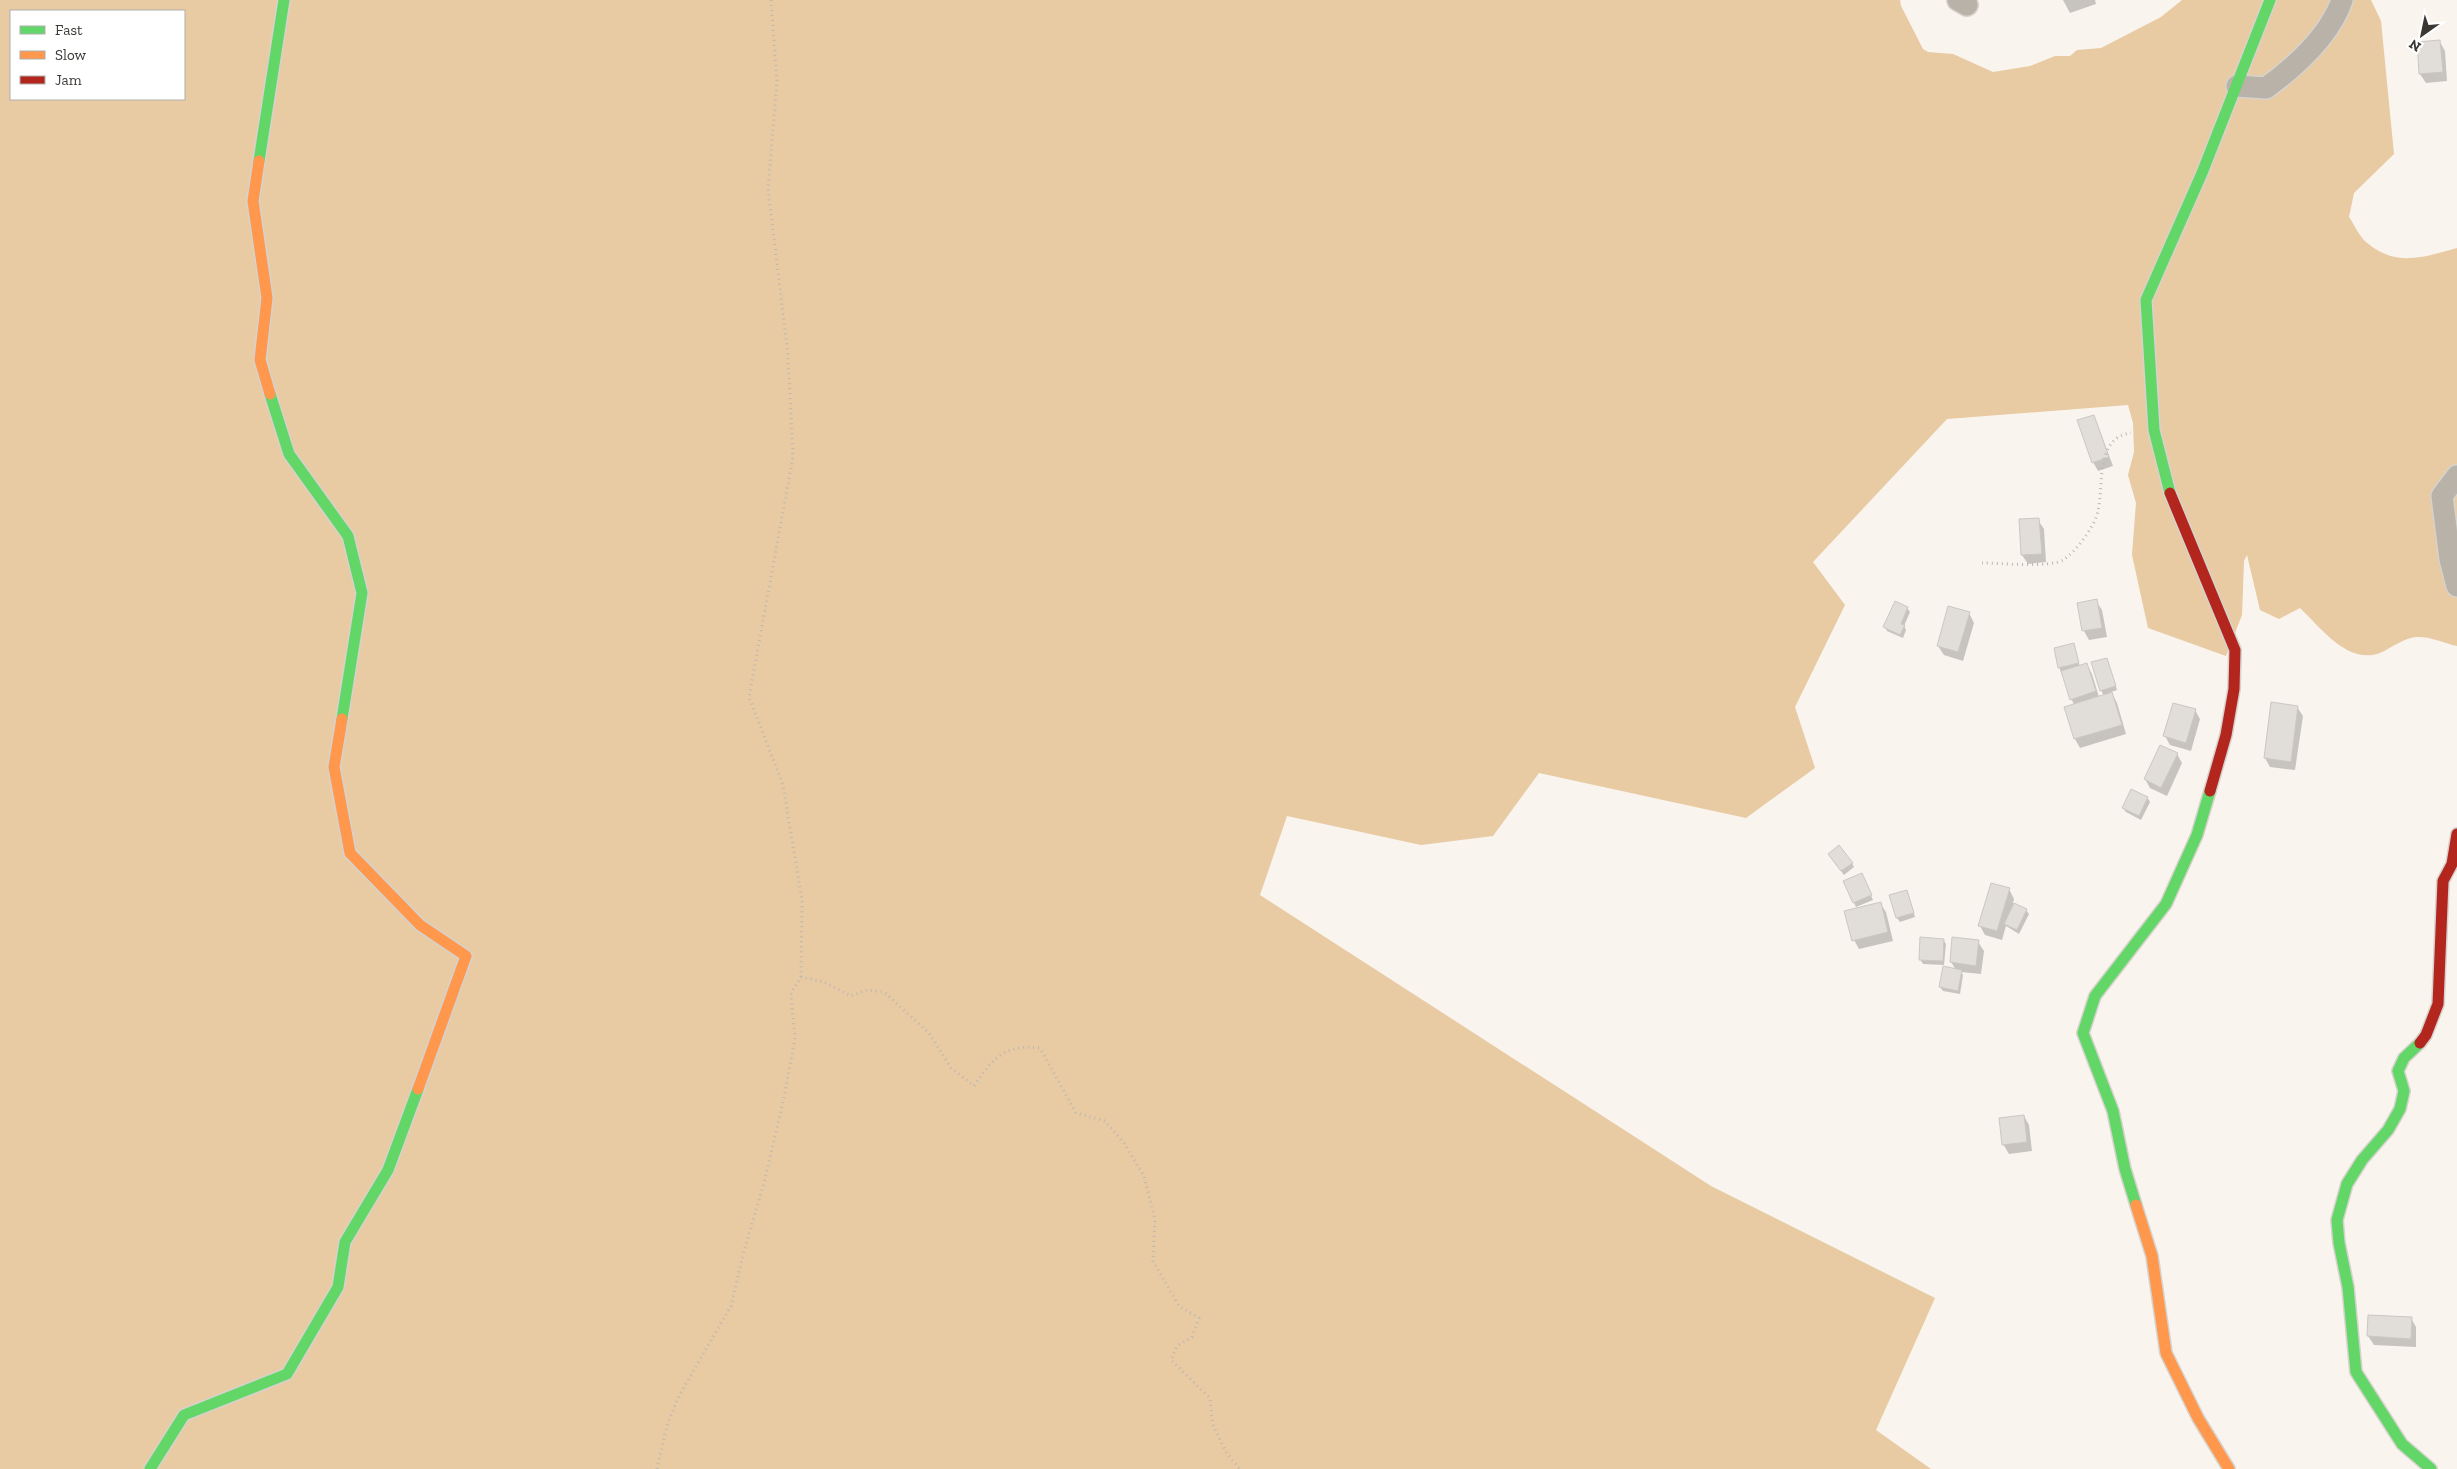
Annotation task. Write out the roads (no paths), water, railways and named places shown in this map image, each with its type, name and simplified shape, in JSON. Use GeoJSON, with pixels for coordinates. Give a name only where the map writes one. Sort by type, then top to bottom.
{"type":"FeatureCollection","features":[{"type":"Feature","properties":{"kind":"street"},"geometry":{"type":"LineString","coordinates":[[150,1469],[184,1415],[287,1374],[338,1287],[345,1242],[388,1170],[466,956],[420,925],[350,852],[334,767],[362,593],[348,536],[289,454],[260,360],[267,298],[253,201],[284,0]]}},
{"type":"Feature","properties":{"kind":"street"},"geometry":{"type":"LineString","coordinates":[[2229,1469],[2198,1418],[2166,1353],[2152,1256],[2125,1169],[2113,1111],[2083,1034],[2095,996],[2166,904],[2197,835],[2226,735],[2234,690],[2235,650],[2167,486],[2154,430],[2146,300],[2238,86],[2270,0]]}},
{"type":"Feature","properties":{"kind":"street"},"geometry":{"type":"LineString","coordinates":[[2238,86],[2266,88],[2297,66],[2338,13],[2342,0]]}},
{"type":"Feature","properties":{"kind":"street"},"geometry":{"type":"LineString","coordinates":[[2457,476],[2442,496],[2450,559],[2457,586]]}},
{"type":"Feature","properties":{"kind":"street"},"geometry":{"type":"LineString","coordinates":[[2432,1469],[2402,1444],[2383,1418],[2356,1372],[2348,1287],[2339,1243],[2338,1220],[2347,1184],[2362,1160],[2388,1130],[2400,1109],[2404,1091],[2398,1071],[2404,1058],[2414,1050],[2426,1035],[2438,1004],[2443,881],[2452,864],[2457,834]]}}]}
